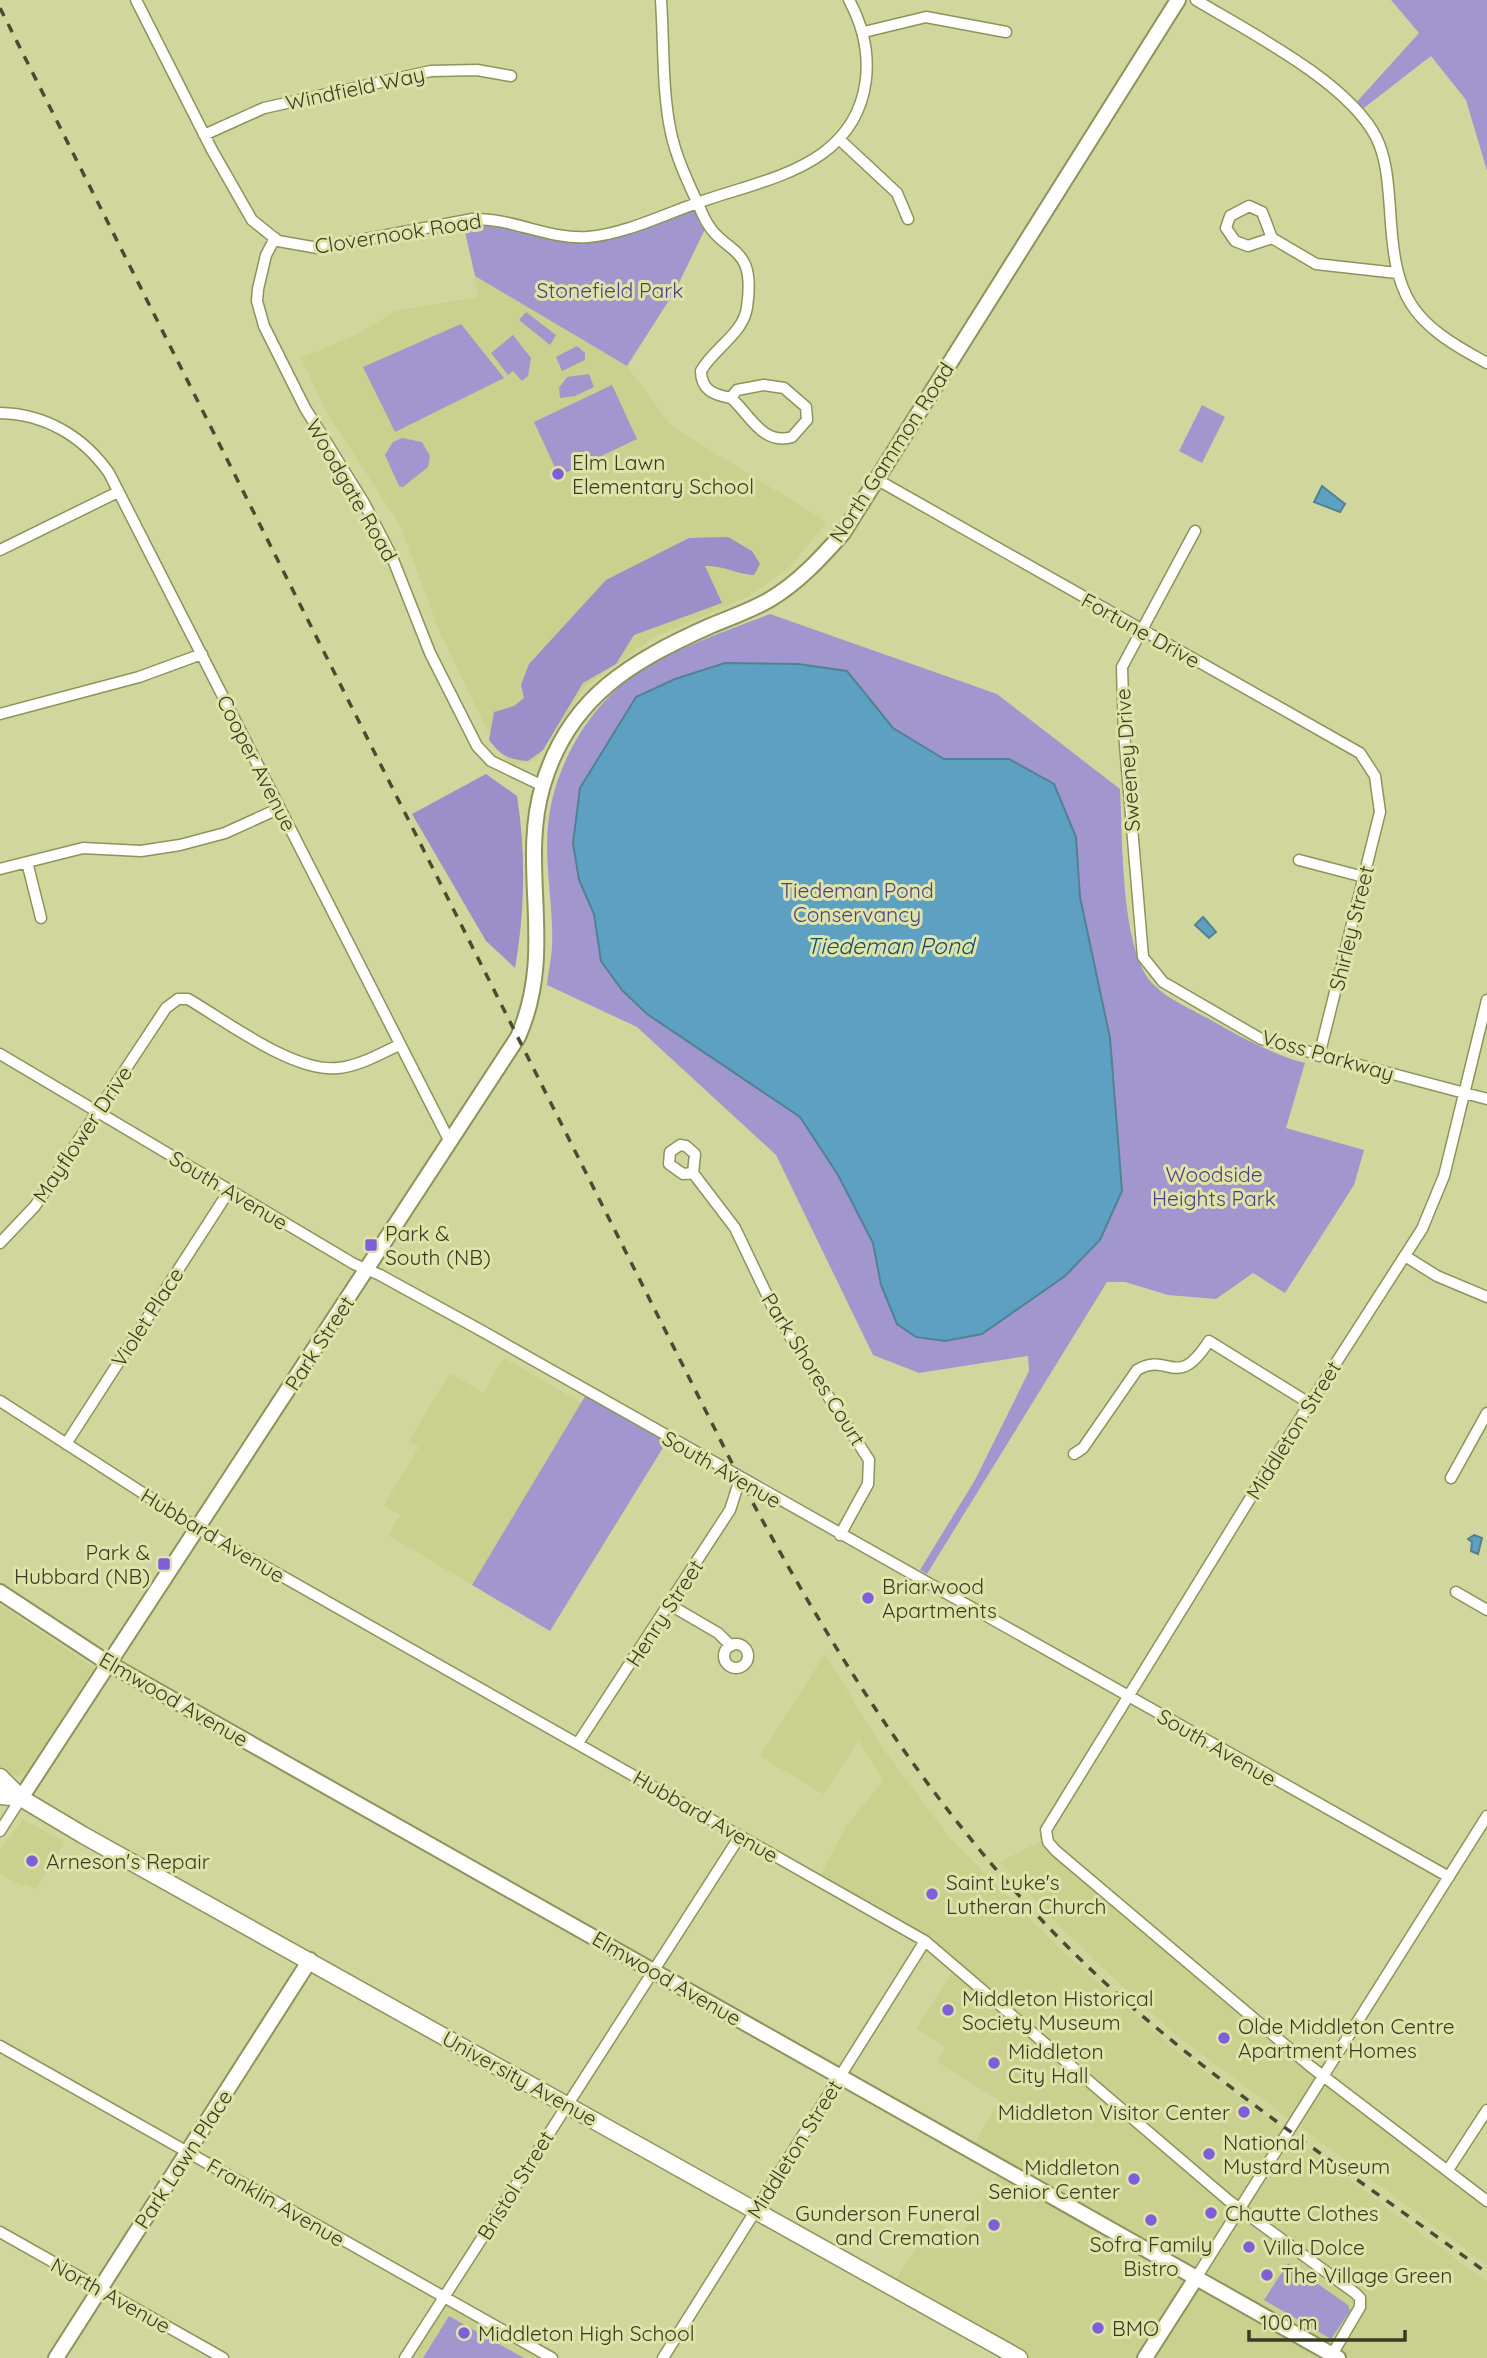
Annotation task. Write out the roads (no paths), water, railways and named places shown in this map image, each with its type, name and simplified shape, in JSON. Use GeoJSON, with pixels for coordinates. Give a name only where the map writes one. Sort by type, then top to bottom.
{"type":"FeatureCollection","features":[{"type":"Feature","properties":{"kind":"main road","name":"North Gammon Road"},"geometry":{"type":"LineString","coordinates":[[536,822],[543,786],[567,733],[612,680],[644,657],[769,600],[804,574],[843,533],[1178,0]]}},
{"type":"Feature","properties":{"kind":"main road","name":"Park Street"},"geometry":{"type":"LineString","coordinates":[[21,1798],[518,1037],[532,999],[538,949],[536,822]]}},
{"type":"Feature","properties":{"kind":"main road","name":"Elmwood Avenue"},"geometry":{"type":"LineString","coordinates":[[0,1592],[108,1663],[1333,2357]]}},
{"type":"Feature","properties":{"kind":"main road","name":"University Avenue"},"geometry":{"type":"LineString","coordinates":[[0,1777],[21,1798],[1019,2358]]}},
{"type":"Feature","properties":{"kind":"main road","name":"University Avenue"},"geometry":{"type":"LineString","coordinates":[[0,1796],[21,1798]]}},
{"type":"Feature","properties":{"kind":"main road","name":"Park Lawn Place"},"geometry":{"type":"LineString","coordinates":[[56,2358],[310,1960]]}},
{"type":"Feature","properties":{"kind":"main road"},"geometry":{"type":"LineString","coordinates":[[1144,2358],[1196,2278]]}},
{"type":"Feature","properties":{"kind":"street","name":"Clovernook Road"},"geometry":{"type":"LineString","coordinates":[[136,0],[204,135],[252,220],[275,238],[297,246],[318,248],[488,219],[564,237],[590,237],[805,163],[839,139],[863,97],[868,58],[864,32],[849,0]]}},
{"type":"Feature","properties":{"kind":"street"},"geometry":{"type":"LineString","coordinates":[[661,0],[671,133],[712,234],[738,251],[748,272],[745,317],[701,371],[704,386],[709,392],[731,398],[751,422],[773,437],[792,437],[807,420],[808,413],[802,400],[784,388],[764,385],[737,390],[731,398]]}},
{"type":"Feature","properties":{"kind":"street"},"geometry":{"type":"LineString","coordinates":[[1196,0],[1303,66],[1360,111],[1376,138],[1386,163],[1393,261],[1405,297],[1426,325],[1487,363]]}},
{"type":"Feature","properties":{"kind":"street"},"geometry":{"type":"LineString","coordinates":[[864,32],[926,17],[958,20],[1006,32]]}},
{"type":"Feature","properties":{"kind":"street","name":"Windfield Way"},"geometry":{"type":"LineString","coordinates":[[204,135],[264,108],[431,71],[477,70],[511,76]]}},
{"type":"Feature","properties":{"kind":"street"},"geometry":{"type":"LineString","coordinates":[[839,139],[897,193],[908,219]]}},
{"type":"Feature","properties":{"kind":"street"},"geometry":{"type":"LineString","coordinates":[[1272,238],[1242,244],[1230,235],[1227,222],[1242,207],[1253,208],[1262,212],[1272,238],[1316,264],[1397,272]]}},
{"type":"Feature","properties":{"kind":"street","name":"Woodgate Road"},"geometry":{"type":"LineString","coordinates":[[275,238],[266,257],[257,301],[270,339],[305,408],[375,525],[398,570],[430,653],[477,746],[491,761],[543,786]]}},
{"type":"Feature","properties":{"kind":"street","name":"Cooper Avenue"},"geometry":{"type":"LineString","coordinates":[[0,413],[29,416],[60,428],[86,445],[104,466],[450,1142]]}},
{"type":"Feature","properties":{"kind":"street","name":"Fortune Drive"},"geometry":{"type":"LineString","coordinates":[[876,479],[1360,753],[1375,776],[1378,801]]}},
{"type":"Feature","properties":{"kind":"street"},"geometry":{"type":"LineString","coordinates":[[0,550],[118,492]]}},
{"type":"Feature","properties":{"kind":"street","name":"Sweeney Drive"},"geometry":{"type":"LineString","coordinates":[[1147,963],[1141,941],[1121,692],[1122,667],[1195,531]]}},
{"type":"Feature","properties":{"kind":"street"},"geometry":{"type":"LineString","coordinates":[[0,715],[139,677],[202,654]]}},
{"type":"Feature","properties":{"kind":"street","name":"Shirley Street"},"geometry":{"type":"LineString","coordinates":[[1319,1056],[1380,812],[1378,801]]}},
{"type":"Feature","properties":{"kind":"street"},"geometry":{"type":"LineString","coordinates":[[0,869],[83,848],[141,851],[180,845],[225,834],[280,808]]}},
{"type":"Feature","properties":{"kind":"street"},"geometry":{"type":"LineString","coordinates":[[1299,860],[1364,877]]}},
{"type":"Feature","properties":{"kind":"street"},"geometry":{"type":"LineString","coordinates":[[27,862],[41,918]]}},
{"type":"Feature","properties":{"kind":"street","name":"Voss Parkway"},"geometry":{"type":"LineString","coordinates":[[1147,963],[1163,982],[1261,1039],[1487,1099]]}},
{"type":"Feature","properties":{"kind":"street","name":"Mayflower Drive"},"geometry":{"type":"LineString","coordinates":[[0,1243],[35,1206],[171,1003],[188,999],[292,1059],[320,1068],[340,1068],[399,1045]]}},
{"type":"Feature","properties":{"kind":"street","name":"Middleton Street"},"geometry":{"type":"LineString","coordinates":[[1323,2077],[1056,1851],[1047,1838],[1046,1830],[1310,1403],[1405,1256],[1435,1203],[1487,1000]]}},
{"type":"Feature","properties":{"kind":"street","name":"South Avenue"},"geometry":{"type":"LineString","coordinates":[[0,1054],[229,1191],[1449,1877]]}},
{"type":"Feature","properties":{"kind":"street","name":"Park Shores Court"},"geometry":{"type":"LineString","coordinates":[[693,1174],[735,1228],[777,1316],[869,1460],[868,1484],[840,1535]]}},
{"type":"Feature","properties":{"kind":"street","name":"Violet Place"},"geometry":{"type":"LineString","coordinates":[[66,1444],[229,1191]]}},
{"type":"Feature","properties":{"kind":"street"},"geometry":{"type":"LineString","coordinates":[[1405,1256],[1437,1276],[1487,1297]]}},
{"type":"Feature","properties":{"kind":"street"},"geometry":{"type":"LineString","coordinates":[[1074,1454],[1083,1448],[1130,1375],[1144,1365],[1181,1368],[1195,1363],[1209,1341],[1310,1403]]}},
{"type":"Feature","properties":{"kind":"street","name":"Hubbard Avenue"},"geometry":{"type":"LineString","coordinates":[[0,1401],[197,1528],[925,1941],[1239,2210],[1348,2286],[1361,2301],[1333,2357]]}},
{"type":"Feature","properties":{"kind":"street"},"geometry":{"type":"LineString","coordinates":[[1451,1478],[1487,1413]]}},
{"type":"Feature","properties":{"kind":"street","name":"Henry Street"},"geometry":{"type":"LineString","coordinates":[[578,1743],[730,1510],[740,1479]]}},
{"type":"Feature","properties":{"kind":"street"},"geometry":{"type":"LineString","coordinates":[[1456,1592],[1487,1610]]}},
{"type":"Feature","properties":{"kind":"street"},"geometry":{"type":"LineString","coordinates":[[670,1605],[718,1633],[731,1646]]}},
{"type":"Feature","properties":{"kind":"street","name":"Park Street"},"geometry":{"type":"LineString","coordinates":[[0,1831],[21,1798]]}},
{"type":"Feature","properties":{"kind":"street"},"geometry":{"type":"LineString","coordinates":[[1196,2278],[1487,1816]]}},
{"type":"Feature","properties":{"kind":"street","name":"Bristol Street"},"geometry":{"type":"LineString","coordinates":[[405,2358],[740,1836]]}},
{"type":"Feature","properties":{"kind":"street","name":"Middleton Street"},"geometry":{"type":"LineString","coordinates":[[663,2358],[925,1941]]}},
{"type":"Feature","properties":{"kind":"street","name":"Franklin Avenue"},"geometry":{"type":"LineString","coordinates":[[0,2046],[552,2358]]}},
{"type":"Feature","properties":{"kind":"street"},"geometry":{"type":"LineString","coordinates":[[1323,2077],[1487,2201]]}},
{"type":"Feature","properties":{"kind":"street"},"geometry":{"type":"LineString","coordinates":[[1448,2170],[1487,2109]]}},
{"type":"Feature","properties":{"kind":"street","name":"North Avenue"},"geometry":{"type":"LineString","coordinates":[[0,2232],[223,2358]]}},
{"type":"Feature","properties":{"kind":"water"},"geometry":{"type":"Polygon","coordinates":[[[1322,486],[1345,504],[1340,512],[1314,502],[1322,486]]]}},
{"type":"Feature","properties":{"kind":"water","name":"Tiedeman Pond"},"geometry":{"type":"Polygon","coordinates":[[[725,663],[798,664],[847,671],[893,728],[944,759],[1009,759],[1054,784],[1076,837],[1080,897],[1110,1038],[1122,1191],[1100,1240],[1065,1276],[982,1334],[945,1341],[916,1337],[897,1324],[881,1285],[873,1243],[838,1175],[800,1117],[647,1014],[622,990],[601,961],[594,914],[579,880],[573,843],[580,788],[636,697],[675,679],[725,663]]]}},
{"type":"Feature","properties":{"kind":"water"},"geometry":{"type":"Polygon","coordinates":[[[1203,917],[1216,932],[1209,938],[1195,925],[1203,917]]]}},
{"type":"Feature","properties":{"kind":"water"},"geometry":{"type":"Polygon","coordinates":[[[1474,1535],[1482,1538],[1478,1554],[1471,1551],[1472,1542],[1468,1539],[1474,1535]]]}},
{"type":"Feature","properties":{"kind":"railway"},"geometry":{"type":"LineString","coordinates":[[0,8],[740,1479],[819,1619],[861,1686],[905,1752],[1002,1877],[1057,1936],[1115,1992],[1250,2102],[1487,2273]]}},
{"type":"Feature","properties":{"kind":"place","name":"Elm Lawn Elementary School"},"geometry":{"type":"Point","coordinates":[558,474]}},
{"type":"Feature","properties":{"kind":"place","name":"Park & South (NB)"},"geometry":{"type":"Point","coordinates":[371,1245]}},
{"type":"Feature","properties":{"kind":"place","name":"Park & Hubbard (NB)"},"geometry":{"type":"Point","coordinates":[164,1564]}},
{"type":"Feature","properties":{"kind":"place","name":"Briarwood Apartments"},"geometry":{"type":"Point","coordinates":[868,1598]}},
{"type":"Feature","properties":{"kind":"place","name":"Arneson's Repair"},"geometry":{"type":"Point","coordinates":[32,1861]}},
{"type":"Feature","properties":{"kind":"place","name":"Saint Luke's Lutheran Church"},"geometry":{"type":"Point","coordinates":[932,1894]}},
{"type":"Feature","properties":{"kind":"place","name":"Middleton Historical Society Museum"},"geometry":{"type":"Point","coordinates":[948,2010]}},
{"type":"Feature","properties":{"kind":"place","name":"Olde Middleton Centre Apartment Homes"},"geometry":{"type":"Point","coordinates":[1224,2038]}},
{"type":"Feature","properties":{"kind":"place","name":"Middleton City Hall"},"geometry":{"type":"Point","coordinates":[994,2063]}},
{"type":"Feature","properties":{"kind":"place","name":"Middleton Visitor Center"},"geometry":{"type":"Point","coordinates":[1244,2112]}},
{"type":"Feature","properties":{"kind":"place","name":"National Mustard Museum"},"geometry":{"type":"Point","coordinates":[1209,2154]}},
{"type":"Feature","properties":{"kind":"place","name":"Middleton Senior Center"},"geometry":{"type":"Point","coordinates":[1134,2179]}},
{"type":"Feature","properties":{"kind":"place","name":"Chautte Clothes"},"geometry":{"type":"Point","coordinates":[1211,2213]}},
{"type":"Feature","properties":{"kind":"place","name":"Sofra Family Bistro"},"geometry":{"type":"Point","coordinates":[1151,2220]}},
{"type":"Feature","properties":{"kind":"place","name":"Gunderson Funeral and Cremation"},"geometry":{"type":"Point","coordinates":[994,2225]}},
{"type":"Feature","properties":{"kind":"place","name":"Villa Dolce"},"geometry":{"type":"Point","coordinates":[1249,2247]}},
{"type":"Feature","properties":{"kind":"place","name":"The Village Green"},"geometry":{"type":"Point","coordinates":[1267,2275]}},
{"type":"Feature","properties":{"kind":"place","name":"BMO"},"geometry":{"type":"Point","coordinates":[1098,2328]}},
{"type":"Feature","properties":{"kind":"place","name":"Middleton High School"},"geometry":{"type":"Point","coordinates":[464,2333]}},
{"type":"Feature","properties":{"kind":"park label","name":"Stonefield Park"},"geometry":{"type":"Point","coordinates":[610,290]}},
{"type":"Feature","properties":{"kind":"park label","name":"Tiedeman Pond Conservancy"},"geometry":{"type":"Point","coordinates":[857,902]}},
{"type":"Feature","properties":{"kind":"park label","name":"Woodside Heights Park"},"geometry":{"type":"Point","coordinates":[1214,1186]}}]}
